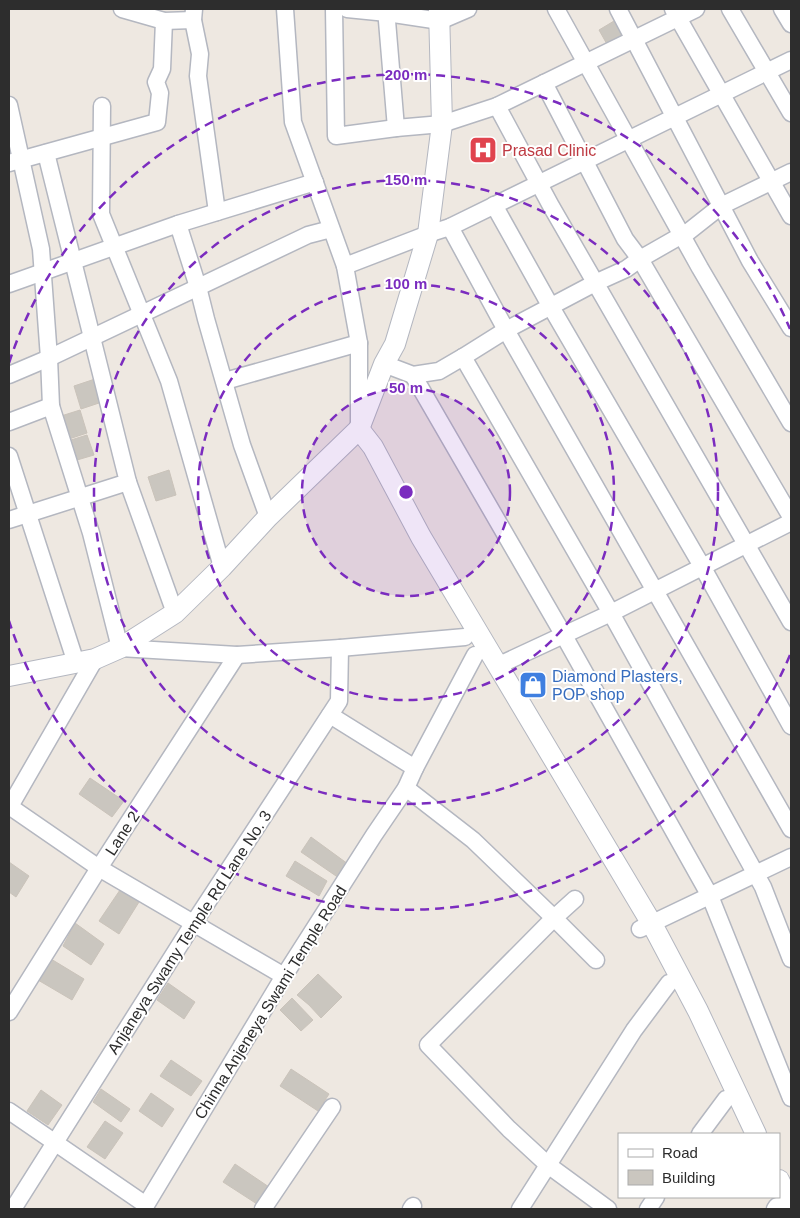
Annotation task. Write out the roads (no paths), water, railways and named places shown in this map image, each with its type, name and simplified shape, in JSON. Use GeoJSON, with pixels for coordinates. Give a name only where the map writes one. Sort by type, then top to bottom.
{"type":"FeatureCollection","features":[{"type":"Feature","properties":{"kind":"street"},"geometry":{"type":"LineString","coordinates":[[122,9],[164,21],[193,14],[200,54],[198,76],[216,212]]}},
{"type":"Feature","properties":{"kind":"street"},"geometry":{"type":"LineString","coordinates":[[285,9],[293,122],[345,266],[359,343],[359,430],[368,466],[405,536],[465,637],[698,1011],[756,1133]]}},
{"type":"Feature","properties":{"kind":"street"},"geometry":{"type":"LineString","coordinates":[[334,9],[336,136],[442,124],[497,106],[634,39],[675,13],[696,9]]}},
{"type":"Feature","properties":{"kind":"street"},"geometry":{"type":"LineString","coordinates":[[347,9],[440,15],[468,9]]}},
{"type":"Feature","properties":{"kind":"street"},"geometry":{"type":"LineString","coordinates":[[556,9],[682,235],[791,423]]}},
{"type":"Feature","properties":{"kind":"street"},"geometry":{"type":"LineString","coordinates":[[618,9],[720,206],[750,261],[791,328]]}},
{"type":"Feature","properties":{"kind":"street"},"geometry":{"type":"LineString","coordinates":[[730,9],[791,113]]}},
{"type":"Feature","properties":{"kind":"street"},"geometry":{"type":"LineString","coordinates":[[782,9],[791,24]]}},
{"type":"Feature","properties":{"kind":"street"},"geometry":{"type":"LineString","coordinates":[[387,11],[396,128]]}},
{"type":"Feature","properties":{"kind":"street"},"geometry":{"type":"LineString","coordinates":[[675,13],[791,216]]}},
{"type":"Feature","properties":{"kind":"street"},"geometry":{"type":"LineString","coordinates":[[9,676],[85,661],[120,648],[175,613],[222,567],[268,517],[359,430],[384,364],[395,344],[428,234],[442,124],[440,15]]}},
{"type":"Feature","properties":{"kind":"street"},"geometry":{"type":"LineString","coordinates":[[15,162],[157,122],[160,93],[156,82],[162,69],[164,21]]}},
{"type":"Feature","properties":{"kind":"street"},"geometry":{"type":"LineString","coordinates":[[345,266],[450,227],[791,60]]}},
{"type":"Feature","properties":{"kind":"street"},"geometry":{"type":"LineString","coordinates":[[544,83],[625,239],[640,259],[791,517]]}},
{"type":"Feature","properties":{"kind":"street"},"geometry":{"type":"LineString","coordinates":[[9,105],[15,162],[41,250],[51,406],[91,533],[120,648]]}},
{"type":"Feature","properties":{"kind":"street"},"geometry":{"type":"LineString","coordinates":[[102,106],[101,214],[169,381],[222,567]]}},
{"type":"Feature","properties":{"kind":"street"},"geometry":{"type":"LineString","coordinates":[[497,106],[595,283],[791,622]]}},
{"type":"Feature","properties":{"kind":"street"},"geometry":{"type":"LineString","coordinates":[[46,153],[128,482],[175,613]]}},
{"type":"Feature","properties":{"kind":"street"},"geometry":{"type":"LineString","coordinates":[[384,364],[413,375],[439,371],[506,330],[595,283],[626,269],[640,259],[683,236],[720,206],[791,172]]}},
{"type":"Feature","properties":{"kind":"street"},"geometry":{"type":"LineString","coordinates":[[9,284],[178,224],[315,182]]}},
{"type":"Feature","properties":{"kind":"street"},"geometry":{"type":"LineString","coordinates":[[494,205],[791,726]]}},
{"type":"Feature","properties":{"kind":"street"},"geometry":{"type":"LineString","coordinates":[[178,224],[198,287],[242,445],[268,517]]}},
{"type":"Feature","properties":{"kind":"street"},"geometry":{"type":"LineString","coordinates":[[450,227],[506,330],[791,829]]}},
{"type":"Feature","properties":{"kind":"street"},"geometry":{"type":"LineString","coordinates":[[9,375],[92,338],[308,235],[331,230]]}},
{"type":"Feature","properties":{"kind":"street"},"geometry":{"type":"LineString","coordinates":[[225,381],[359,343]]}},
{"type":"Feature","properties":{"kind":"street"},"geometry":{"type":"LineString","coordinates":[[463,357],[611,613],[763,888],[791,959]]}},
{"type":"Feature","properties":{"kind":"street"},"geometry":{"type":"LineString","coordinates":[[413,375],[563,634],[710,896],[791,1098]]}},
{"type":"Feature","properties":{"kind":"street"},"geometry":{"type":"LineString","coordinates":[[9,422],[51,406]]}},
{"type":"Feature","properties":{"kind":"street"},"geometry":{"type":"LineString","coordinates":[[359,430],[373,447],[421,537],[646,927],[669,983],[691,1024],[743,1133]]}},
{"type":"Feature","properties":{"kind":"street"},"geometry":{"type":"LineString","coordinates":[[9,456],[27,514],[85,661],[9,807],[99,868],[284,976]]}},
{"type":"Feature","properties":{"kind":"street"},"geometry":{"type":"LineString","coordinates":[[9,520],[128,482]]}},
{"type":"Feature","properties":{"kind":"street"},"geometry":{"type":"LineString","coordinates":[[496,666],[611,613],[791,522]]}},
{"type":"Feature","properties":{"kind":"street"},"geometry":{"type":"LineString","coordinates":[[120,648],[237,655],[465,637]]}},
{"type":"Feature","properties":{"kind":"street","name":"Anjaneya Swamy Temple Rd Lane No. 3"},"geometry":{"type":"LineString","coordinates":[[13,1209],[193,924],[339,700],[340,648]]}},
{"type":"Feature","properties":{"kind":"street","name":"Lane 2"},"geometry":{"type":"LineString","coordinates":[[9,1012],[99,868],[237,655]]}},
{"type":"Feature","properties":{"kind":"street","name":"Chinna Anjeneya Swami Temple Road"},"geometry":{"type":"LineString","coordinates":[[9,1111],[147,1208],[284,976],[406,788],[476,655]]}},
{"type":"Feature","properties":{"kind":"street"},"geometry":{"type":"LineString","coordinates":[[330,715],[415,768]]}},
{"type":"Feature","properties":{"kind":"street"},"geometry":{"type":"LineString","coordinates":[[406,788],[473,840],[596,960]]}},
{"type":"Feature","properties":{"kind":"street"},"geometry":{"type":"LineString","coordinates":[[646,927],[791,856]]}},
{"type":"Feature","properties":{"kind":"street"},"geometry":{"type":"LineString","coordinates":[[575,899],[428,1045],[509,1129],[548,1165],[608,1209]]}},
{"type":"Feature","properties":{"kind":"street"},"geometry":{"type":"LineString","coordinates":[[520,1209],[634,1030],[669,983]]}},
{"type":"Feature","properties":{"kind":"street"},"geometry":{"type":"LineString","coordinates":[[701,1133],[726,1099]]}},
{"type":"Feature","properties":{"kind":"street"},"geometry":{"type":"LineString","coordinates":[[264,1209],[332,1107]]}},
{"type":"Feature","properties":{"kind":"street"},"geometry":{"type":"LineString","coordinates":[[648,1209],[655,1198]]}},
{"type":"Feature","properties":{"kind":"place","name":"Prasad Clinic"},"geometry":{"type":"Point","coordinates":[483,150]}},
{"type":"Feature","properties":{"kind":"place","name":"Diamond Plasters, POP shop"},"geometry":{"type":"Point","coordinates":[533,685]}}]}
